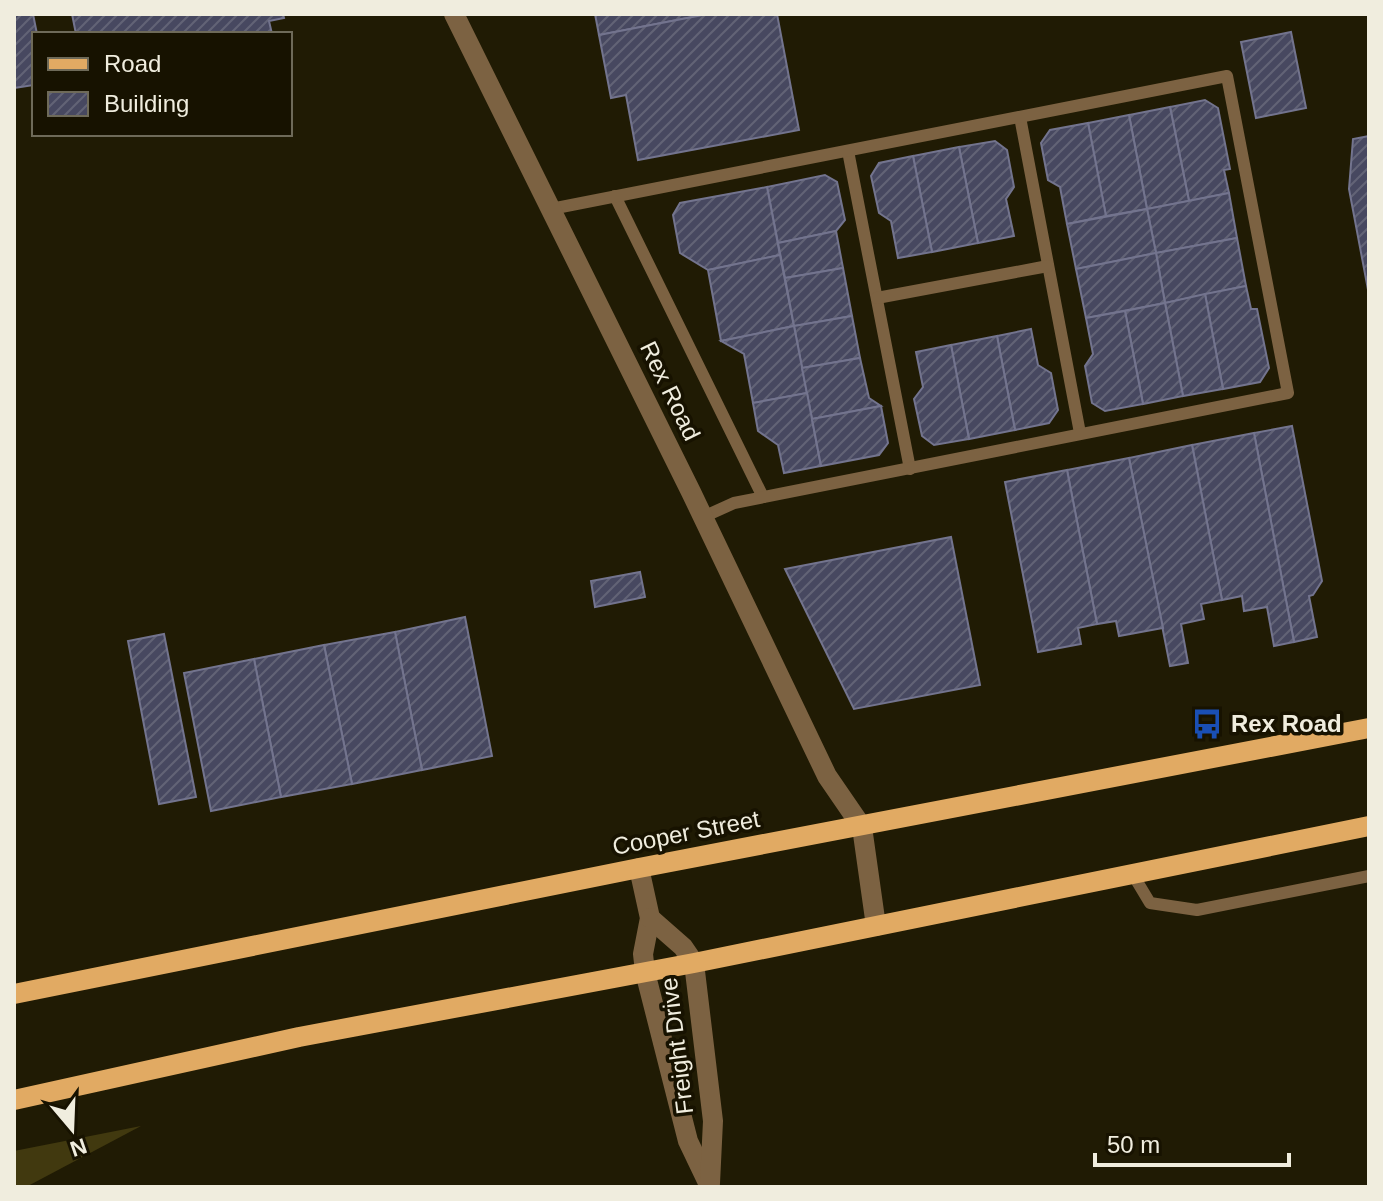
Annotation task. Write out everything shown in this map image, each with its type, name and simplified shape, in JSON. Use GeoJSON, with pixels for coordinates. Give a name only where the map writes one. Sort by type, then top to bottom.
{"type":"FeatureCollection","features":[{"type":"Feature","properties":{"kind":"main road","name":"Cooper Street"},"geometry":{"type":"LineString","coordinates":[[14,994],[639,868],[1369,728]]}},
{"type":"Feature","properties":{"kind":"main road"},"geometry":{"type":"LineString","coordinates":[[14,1100],[299,1037],[694,963],[1369,826]]}},
{"type":"Feature","properties":{"kind":"street","name":"Rex Road"},"geometry":{"type":"LineString","coordinates":[[454,14],[703,517],[827,776],[862,827],[876,926]]}},
{"type":"Feature","properties":{"kind":"street","name":"Freight Drive"},"geometry":{"type":"LineString","coordinates":[[639,868],[650,918],[643,954],[645,972],[688,1141],[710,1187]]}},
{"type":"Feature","properties":{"kind":"street","name":"Freight Drive"},"geometry":{"type":"LineString","coordinates":[[650,918],[683,947],[694,963],[713,1121],[710,1187]]}},
{"type":"Feature","properties":{"kind":"lane"},"geometry":{"type":"LineString","coordinates":[[551,209],[1227,76],[1288,393],[734,503],[703,517]]}},
{"type":"Feature","properties":{"kind":"lane"},"geometry":{"type":"LineString","coordinates":[[1020,117],[1080,433]]}},
{"type":"Feature","properties":{"kind":"lane"},"geometry":{"type":"LineString","coordinates":[[848,151],[910,469]]}},
{"type":"Feature","properties":{"kind":"lane"},"geometry":{"type":"LineString","coordinates":[[615,196],[763,497]]}},
{"type":"Feature","properties":{"kind":"lane"},"geometry":{"type":"LineString","coordinates":[[877,298],[1048,266]]}},
{"type":"Feature","properties":{"kind":"lane"},"geometry":{"type":"LineString","coordinates":[[1132,873],[1150,903],[1197,910],[1369,876]]}},
{"type":"Feature","properties":{"kind":"shaded area"},"geometry":{"type":"Polygon","coordinates":[[[141,1126],[26,1187],[14,1187],[14,1151],[141,1126]]]}},
{"type":"Feature","properties":{"kind":"building"},"geometry":{"type":"Polygon","coordinates":[[[14,14],[33,14],[37,32],[32,32],[32,85],[14,88],[14,14]]]}},
{"type":"Feature","properties":{"kind":"building"},"geometry":{"type":"Polygon","coordinates":[[[72,14],[283,14],[284,18],[269,21],[272,32],[76,32],[72,14]]]}},
{"type":"Feature","properties":{"kind":"building"},"geometry":{"type":"Polygon","coordinates":[[[595,14],[708,14],[599,35],[595,14]]]}},
{"type":"Feature","properties":{"kind":"building"},"geometry":{"type":"Polygon","coordinates":[[[708,14],[777,14],[799,130],[638,160],[626,95],[611,98],[599,35],[708,14]]]}},
{"type":"Feature","properties":{"kind":"building"},"geometry":{"type":"Polygon","coordinates":[[[1291,32],[1306,108],[1256,118],[1241,42],[1291,32]]]}},
{"type":"Feature","properties":{"kind":"building"},"geometry":{"type":"Polygon","coordinates":[[[1205,100],[1218,108],[1230,169],[1224,170],[1229,193],[1189,201],[1170,107],[1205,100]]]}},
{"type":"Feature","properties":{"kind":"building"},"geometry":{"type":"Polygon","coordinates":[[[1170,107],[1189,201],[1147,209],[1129,115],[1170,107]]]}},
{"type":"Feature","properties":{"kind":"building"},"geometry":{"type":"Polygon","coordinates":[[[1129,115],[1147,209],[1106,216],[1088,123],[1129,115]]]}},
{"type":"Feature","properties":{"kind":"building"},"geometry":{"type":"Polygon","coordinates":[[[1088,123],[1106,216],[1067,224],[1060,187],[1048,180],[1041,143],[1050,130],[1088,123]]]}},
{"type":"Feature","properties":{"kind":"building"},"geometry":{"type":"Polygon","coordinates":[[[1369,136],[1369,295],[1349,189],[1353,139],[1369,136]]]}},
{"type":"Feature","properties":{"kind":"building"},"geometry":{"type":"Polygon","coordinates":[[[995,141],[1007,150],[1014,187],[1006,199],[1014,236],[978,243],[959,147],[995,141]]]}},
{"type":"Feature","properties":{"kind":"building"},"geometry":{"type":"Polygon","coordinates":[[[959,147],[978,243],[932,252],[913,156],[959,147]]]}},
{"type":"Feature","properties":{"kind":"building"},"geometry":{"type":"Polygon","coordinates":[[[913,156],[932,252],[898,258],[891,221],[879,213],[871,176],[879,163],[913,156]]]}},
{"type":"Feature","properties":{"kind":"building"},"geometry":{"type":"Polygon","coordinates":[[[825,175],[837,182],[845,220],[836,231],[778,243],[767,187],[825,175]]]}},
{"type":"Feature","properties":{"kind":"building"},"geometry":{"type":"Polygon","coordinates":[[[767,187],[780,255],[708,270],[680,253],[673,215],[680,203],[767,187]]]}},
{"type":"Feature","properties":{"kind":"building"},"geometry":{"type":"Polygon","coordinates":[[[1229,193],[1237,238],[1156,253],[1147,209],[1229,193]]]}},
{"type":"Feature","properties":{"kind":"building"},"geometry":{"type":"Polygon","coordinates":[[[1147,209],[1156,253],[1076,269],[1067,224],[1147,209]]]}},
{"type":"Feature","properties":{"kind":"building"},"geometry":{"type":"Polygon","coordinates":[[[836,231],[843,268],[785,278],[778,243],[836,231]]]}},
{"type":"Feature","properties":{"kind":"building"},"geometry":{"type":"Polygon","coordinates":[[[1237,238],[1246,286],[1165,303],[1156,253],[1237,238]]]}},
{"type":"Feature","properties":{"kind":"building"},"geometry":{"type":"Polygon","coordinates":[[[1156,253],[1165,303],[1086,318],[1076,269],[1156,253]]]}},
{"type":"Feature","properties":{"kind":"building"},"geometry":{"type":"Polygon","coordinates":[[[780,255],[794,326],[721,341],[708,270],[780,255]]]}},
{"type":"Feature","properties":{"kind":"building"},"geometry":{"type":"Polygon","coordinates":[[[843,268],[852,316],[794,326],[785,278],[843,268]]]}},
{"type":"Feature","properties":{"kind":"building"},"geometry":{"type":"Polygon","coordinates":[[[1246,286],[1251,309],[1257,309],[1269,368],[1260,382],[1223,389],[1205,294],[1246,286]]]}},
{"type":"Feature","properties":{"kind":"building"},"geometry":{"type":"Polygon","coordinates":[[[1205,294],[1223,389],[1183,396],[1165,303],[1205,294]]]}},
{"type":"Feature","properties":{"kind":"building"},"geometry":{"type":"Polygon","coordinates":[[[1165,303],[1183,396],[1143,404],[1125,311],[1165,303]]]}},
{"type":"Feature","properties":{"kind":"building"},"geometry":{"type":"Polygon","coordinates":[[[1125,311],[1143,404],[1105,411],[1092,403],[1085,366],[1093,354],[1086,318],[1125,311]]]}},
{"type":"Feature","properties":{"kind":"building"},"geometry":{"type":"Polygon","coordinates":[[[852,316],[860,358],[802,368],[794,326],[852,316]]]}},
{"type":"Feature","properties":{"kind":"building"},"geometry":{"type":"Polygon","coordinates":[[[794,326],[807,393],[753,403],[744,354],[721,341],[794,326]]]}},
{"type":"Feature","properties":{"kind":"building"},"geometry":{"type":"Polygon","coordinates":[[[1031,329],[1038,365],[1051,373],[1058,410],[1049,423],[1015,430],[997,336],[1031,329]]]}},
{"type":"Feature","properties":{"kind":"building"},"geometry":{"type":"Polygon","coordinates":[[[997,336],[1015,430],[969,439],[951,345],[997,336]]]}},
{"type":"Feature","properties":{"kind":"building"},"geometry":{"type":"Polygon","coordinates":[[[951,345],[969,439],[934,445],[922,436],[914,399],[923,387],[916,352],[951,345]]]}},
{"type":"Feature","properties":{"kind":"building"},"geometry":{"type":"Polygon","coordinates":[[[860,358],[869,398],[881,406],[812,419],[802,368],[860,358]]]}},
{"type":"Feature","properties":{"kind":"building"},"geometry":{"type":"Polygon","coordinates":[[[807,393],[821,466],[784,473],[778,445],[758,431],[753,403],[807,393]]]}},
{"type":"Feature","properties":{"kind":"building"},"geometry":{"type":"Polygon","coordinates":[[[881,406],[888,443],[879,455],[821,466],[812,419],[881,406]]]}},
{"type":"Feature","properties":{"kind":"building"},"geometry":{"type":"Polygon","coordinates":[[[1292,426],[1322,581],[1309,596],[1317,637],[1294,642],[1254,433],[1292,426]]]}},
{"type":"Feature","properties":{"kind":"building"},"geometry":{"type":"Polygon","coordinates":[[[1254,433],[1294,642],[1274,646],[1267,607],[1244,611],[1242,596],[1222,600],[1192,445],[1254,433]]]}},
{"type":"Feature","properties":{"kind":"building"},"geometry":{"type":"Polygon","coordinates":[[[1192,445],[1222,600],[1201,604],[1204,619],[1181,624],[1188,663],[1170,666],[1129,458],[1192,445]]]}},
{"type":"Feature","properties":{"kind":"building"},"geometry":{"type":"Polygon","coordinates":[[[1129,458],[1163,628],[1119,636],[1116,621],[1097,624],[1067,470],[1129,458]]]}},
{"type":"Feature","properties":{"kind":"building"},"geometry":{"type":"Polygon","coordinates":[[[1067,470],[1097,624],[1078,628],[1081,644],[1038,652],[1005,482],[1067,470]]]}},
{"type":"Feature","properties":{"kind":"building"},"geometry":{"type":"Polygon","coordinates":[[[951,537],[980,685],[854,709],[785,569],[951,537]]]}},
{"type":"Feature","properties":{"kind":"building"},"geometry":{"type":"Polygon","coordinates":[[[640,572],[645,597],[595,607],[591,581],[640,572]]]}},
{"type":"Feature","properties":{"kind":"building"},"geometry":{"type":"Polygon","coordinates":[[[465,617],[492,756],[422,770],[395,632],[465,617]]]}},
{"type":"Feature","properties":{"kind":"building"},"geometry":{"type":"Polygon","coordinates":[[[395,632],[422,770],[352,784],[324,645],[395,632]]]}},
{"type":"Feature","properties":{"kind":"building"},"geometry":{"type":"Polygon","coordinates":[[[164,634],[196,797],[159,804],[128,641],[164,634]]]}},
{"type":"Feature","properties":{"kind":"building"},"geometry":{"type":"Polygon","coordinates":[[[324,645],[352,784],[281,797],[254,659],[324,645]]]}},
{"type":"Feature","properties":{"kind":"building"},"geometry":{"type":"Polygon","coordinates":[[[254,659],[281,797],[211,811],[184,673],[254,659]]]}},
{"type":"Feature","properties":{"kind":"place","name":"Rex Road"},"geometry":{"type":"Point","coordinates":[1207,724]}}]}
